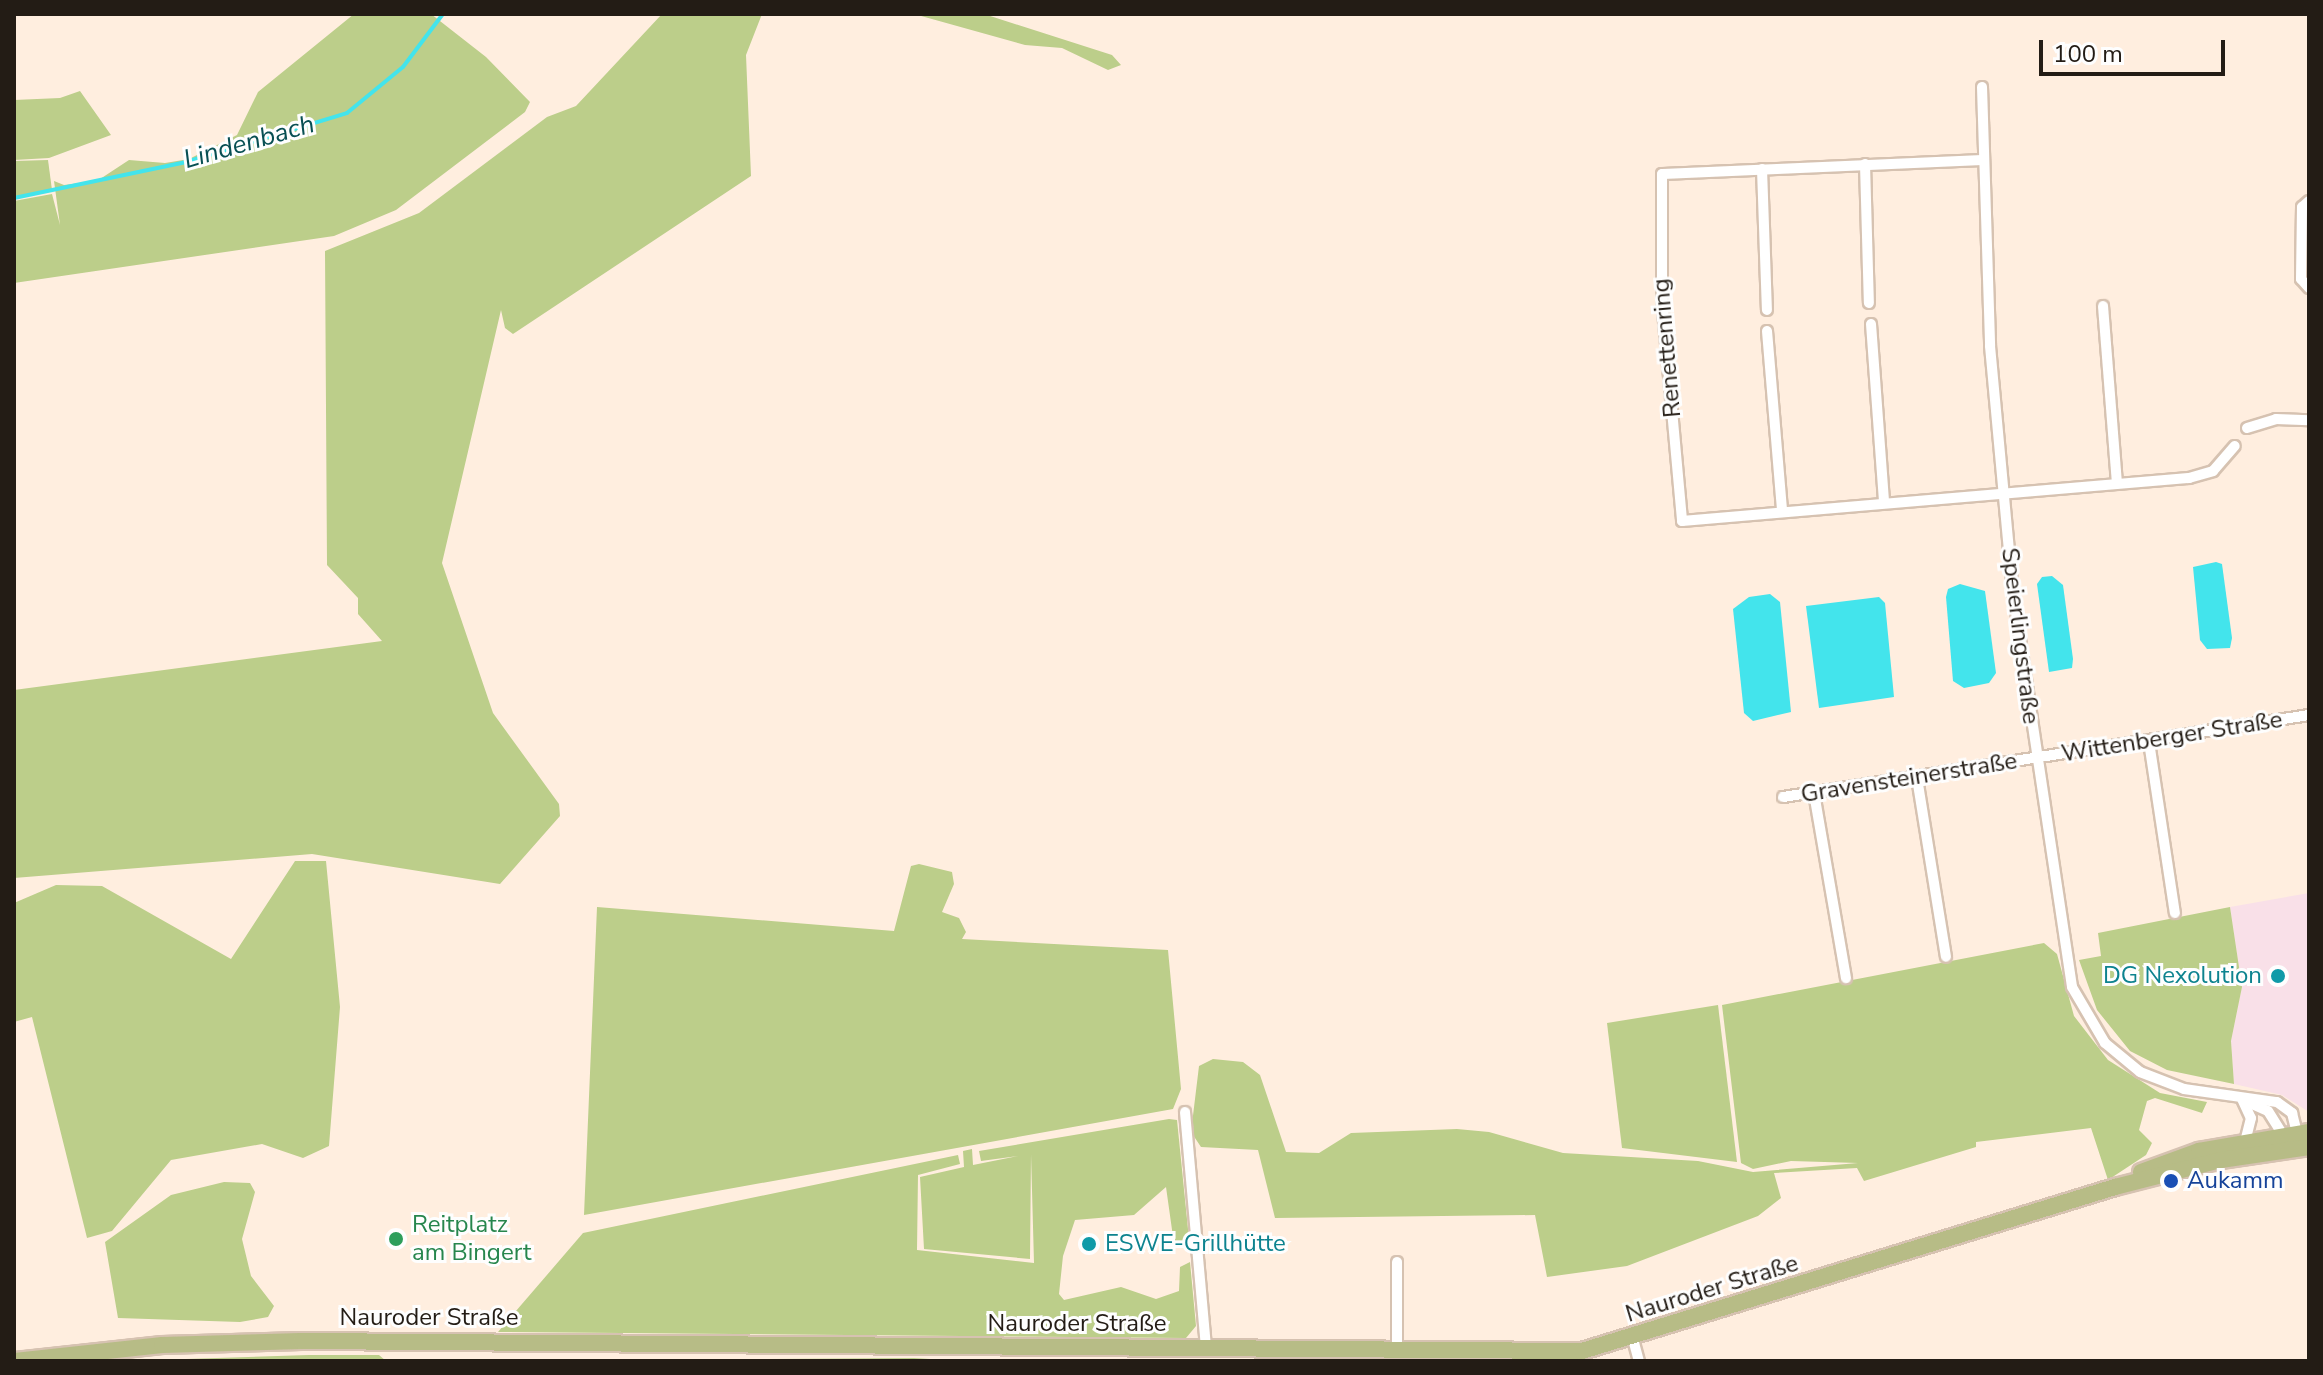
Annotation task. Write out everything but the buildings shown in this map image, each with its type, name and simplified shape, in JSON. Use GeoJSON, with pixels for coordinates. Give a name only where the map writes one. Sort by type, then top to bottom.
{"type":"FeatureCollection","features":[{"type":"Feature","properties":{"kind":"main road","name":"Nauroder Straße"},"geometry":{"type":"LineString","coordinates":[[15,1361],[162,1345],[270,1342],[1039,1355],[1206,1348],[1563,1353],[1633,1339],[2115,1187],[2295,1138]]}},
{"type":"Feature","properties":{"kind":"main road","name":"Nauroder Straße"},"geometry":{"type":"LineString","coordinates":[[2115,1187],[2169,1160],[2245,1142],[2295,1138],[2309,1147]]}},
{"type":"Feature","properties":{"kind":"street","name":"Speierlingstraße"},"geometry":{"type":"LineString","coordinates":[[1982,87],[1987,299],[2003,493],[2035,759],[2066,961],[2083,1012],[2105,1043],[2140,1072],[2171,1086],[2277,1102],[2292,1113],[2295,1138]]}},
{"type":"Feature","properties":{"kind":"street","name":"Renettenring"},"geometry":{"type":"LineString","coordinates":[[1983,160],[1673,171],[1660,178],[1662,300],[1682,521],[2202,476],[2223,462],[2235,446]]}},
{"type":"Feature","properties":{"kind":"street"},"geometry":{"type":"LineString","coordinates":[[1865,164],[1869,303]]}},
{"type":"Feature","properties":{"kind":"street"},"geometry":{"type":"LineString","coordinates":[[1762,169],[1767,310]]}},
{"type":"Feature","properties":{"kind":"street"},"geometry":{"type":"LineString","coordinates":[[2309,201],[2302,207],[2301,279],[2309,288]]}},
{"type":"Feature","properties":{"kind":"street"},"geometry":{"type":"LineString","coordinates":[[2103,306],[2117,483]]}},
{"type":"Feature","properties":{"kind":"street"},"geometry":{"type":"LineString","coordinates":[[1871,324],[1884,503]]}},
{"type":"Feature","properties":{"kind":"street"},"geometry":{"type":"LineString","coordinates":[[1767,331],[1782,511]]}},
{"type":"Feature","properties":{"kind":"street"},"geometry":{"type":"LineString","coordinates":[[2247,428],[2276,419],[2309,420]]}},
{"type":"Feature","properties":{"kind":"street","name":"Wittenberger Straße"},"geometry":{"type":"LineString","coordinates":[[2035,759],[2309,715]]}},
{"type":"Feature","properties":{"kind":"street"},"geometry":{"type":"LineString","coordinates":[[2149,742],[2175,913]]}},
{"type":"Feature","properties":{"kind":"street","name":"Gravensteinerstraße"},"geometry":{"type":"LineString","coordinates":[[1783,797],[2035,759]]}},
{"type":"Feature","properties":{"kind":"street"},"geometry":{"type":"LineString","coordinates":[[1917,778],[1946,957]]}},
{"type":"Feature","properties":{"kind":"street"},"geometry":{"type":"LineString","coordinates":[[1814,793],[1846,978]]}},
{"type":"Feature","properties":{"kind":"street","name":"Speierlingstraße"},"geometry":{"type":"LineString","coordinates":[[2222,1094],[2268,1111],[2295,1138]]}},
{"type":"Feature","properties":{"kind":"street"},"geometry":{"type":"LineString","coordinates":[[2242,1099],[2251,1118],[2245,1142]]}},
{"type":"Feature","properties":{"kind":"street"},"geometry":{"type":"LineString","coordinates":[[1185,1112],[1206,1348]]}},
{"type":"Feature","properties":{"kind":"street"},"geometry":{"type":"LineString","coordinates":[[1397,1262],[1397,1350]]}},
{"type":"Feature","properties":{"kind":"street"},"geometry":{"type":"LineString","coordinates":[[1633,1339],[1639,1361]]}},
{"type":"Feature","properties":{"kind":"shaded area"},"geometry":{"type":"Polygon","coordinates":[[[2309,893],[2309,1112],[2282,1095],[2234,1084],[2231,1041],[2242,987],[2230,907],[2309,893]]]}},
{"type":"Feature","properties":{"kind":"green space"},"geometry":{"type":"Polygon","coordinates":[[[354,14],[431,14],[486,57],[530,102],[525,112],[396,210],[334,236],[14,283],[14,201],[52,194],[60,225],[54,181],[64,185],[97,181],[129,160],[165,163],[189,159],[237,135],[258,92],[354,14]]]}},
{"type":"Feature","properties":{"kind":"green space"},"geometry":{"type":"Polygon","coordinates":[[[662,14],[762,14],[746,55],[751,176],[513,334],[505,328],[501,310],[442,563],[493,713],[559,804],[560,816],[500,884],[312,854],[14,878],[14,690],[382,641],[358,614],[358,598],[327,565],[325,251],[419,213],[547,117],[576,106],[662,14]]]}},
{"type":"Feature","properties":{"kind":"green space"},"geometry":{"type":"Polygon","coordinates":[[[914,14],[984,14],[1112,55],[1121,65],[1108,70],[1062,48],[1025,45],[914,14]]]}},
{"type":"Feature","properties":{"kind":"green space"},"geometry":{"type":"Polygon","coordinates":[[[80,91],[111,135],[49,158],[14,160],[14,100],[60,98],[80,91]]]}},
{"type":"Feature","properties":{"kind":"green space"},"geometry":{"type":"Polygon","coordinates":[[[48,160],[52,190],[14,197],[14,161],[48,160]]]}},
{"type":"Feature","properties":{"kind":"green space"},"geometry":{"type":"Polygon","coordinates":[[[295,861],[326,861],[340,1007],[329,1146],[303,1158],[262,1144],[171,1160],[112,1231],[87,1238],[32,1017],[14,1022],[14,903],[56,885],[102,886],[231,959],[295,861]]]}},
{"type":"Feature","properties":{"kind":"green space"},"geometry":{"type":"Polygon","coordinates":[[[919,864],[952,872],[954,884],[942,912],[959,918],[966,932],[962,939],[1168,950],[1181,1089],[1173,1109],[584,1215],[597,907],[894,931],[911,866],[919,864]]]}},
{"type":"Feature","properties":{"kind":"green space"},"geometry":{"type":"Polygon","coordinates":[[[2230,907],[2242,987],[2231,1041],[2234,1084],[2167,1070],[2130,1051],[2097,1010],[2079,960],[2101,956],[2098,933],[2230,907]]]}},
{"type":"Feature","properties":{"kind":"green space"},"geometry":{"type":"Polygon","coordinates":[[[2044,943],[2057,954],[2074,1016],[2108,1060],[2160,1093],[2207,1102],[2202,1113],[2155,1098],[2147,1101],[2139,1130],[2152,1143],[2146,1155],[2108,1180],[2091,1128],[1976,1142],[1976,1147],[1864,1181],[1857,1168],[1774,1173],[1781,1198],[1758,1216],[1627,1266],[1547,1277],[1535,1215],[1275,1218],[1258,1150],[1201,1147],[1191,1132],[1199,1066],[1213,1059],[1243,1062],[1260,1075],[1286,1152],[1319,1153],[1351,1133],[1457,1129],[1489,1132],[1563,1153],[1698,1161],[1753,1172],[1858,1163],[1791,1161],[1753,1169],[1741,1163],[1722,1005],[2044,943]]]}},
{"type":"Feature","properties":{"kind":"green space"},"geometry":{"type":"Polygon","coordinates":[[[1718,1005],[1737,1162],[1622,1148],[1607,1023],[1718,1005]]]}},
{"type":"Feature","properties":{"kind":"green space"},"geometry":{"type":"Polygon","coordinates":[[[1177,1120],[1189,1239],[1174,1244],[1166,1187],[1134,1215],[1075,1220],[1063,1256],[1059,1294],[1064,1300],[1121,1287],[1156,1299],[1179,1291],[1180,1267],[1190,1262],[1196,1326],[1186,1338],[498,1332],[583,1233],[958,1155],[960,1164],[918,1175],[917,1250],[1034,1263],[1031,1154],[1030,1259],[924,1249],[920,1177],[964,1167],[963,1151],[972,1149],[973,1165],[1018,1156],[981,1161],[979,1151],[1177,1120]]]}},
{"type":"Feature","properties":{"kind":"green space"},"geometry":{"type":"Polygon","coordinates":[[[224,1182],[250,1183],[255,1192],[242,1239],[251,1276],[274,1306],[268,1317],[240,1322],[118,1318],[105,1242],[171,1195],[224,1182]]]}},
{"type":"Feature","properties":{"kind":"green space"},"geometry":{"type":"Polygon","coordinates":[[[379,1355],[386,1361],[123,1361],[379,1355]]]}},
{"type":"Feature","properties":{"kind":"green space"},"geometry":{"type":"Polygon","coordinates":[[[914,1358],[963,1361],[766,1361],[767,1359],[914,1358]]]}},
{"type":"Feature","properties":{"kind":"water"},"geometry":{"type":"Polygon","coordinates":[[[2216,562],[2222,564],[2232,638],[2230,648],[2207,649],[2200,640],[2193,567],[2216,562]]]}},
{"type":"Feature","properties":{"kind":"water"},"geometry":{"type":"Polygon","coordinates":[[[2052,576],[2063,585],[2073,659],[2072,668],[2049,672],[2037,584],[2042,577],[2052,576]]]}},
{"type":"Feature","properties":{"kind":"water"},"geometry":{"type":"Polygon","coordinates":[[[1960,584],[1985,591],[1996,673],[1989,683],[1964,688],[1953,681],[1946,597],[1948,589],[1960,584]]]}},
{"type":"Feature","properties":{"kind":"water"},"geometry":{"type":"Polygon","coordinates":[[[1770,594],[1780,602],[1791,712],[1753,721],[1744,713],[1733,609],[1749,597],[1770,594]]]}},
{"type":"Feature","properties":{"kind":"water"},"geometry":{"type":"Polygon","coordinates":[[[1879,597],[1885,603],[1894,697],[1819,708],[1806,606],[1879,597]]]}},
{"type":"Feature","properties":{"kind":"waterway","name":"Lindenbach"},"geometry":{"type":"LineString","coordinates":[[14,198],[186,162],[347,113],[403,67],[443,14]]}},
{"type":"Feature","properties":{"kind":"place","name":"DG Nexolution"},"geometry":{"type":"Point","coordinates":[2278,976]}},
{"type":"Feature","properties":{"kind":"place","name":"Aukamm"},"geometry":{"type":"Point","coordinates":[2171,1181]}},
{"type":"Feature","properties":{"kind":"place","name":"Reitplatz am Bingert"},"geometry":{"type":"Point","coordinates":[396,1239]}},
{"type":"Feature","properties":{"kind":"place","name":"ESWE-Grillhütte"},"geometry":{"type":"Point","coordinates":[1089,1244]}}]}
